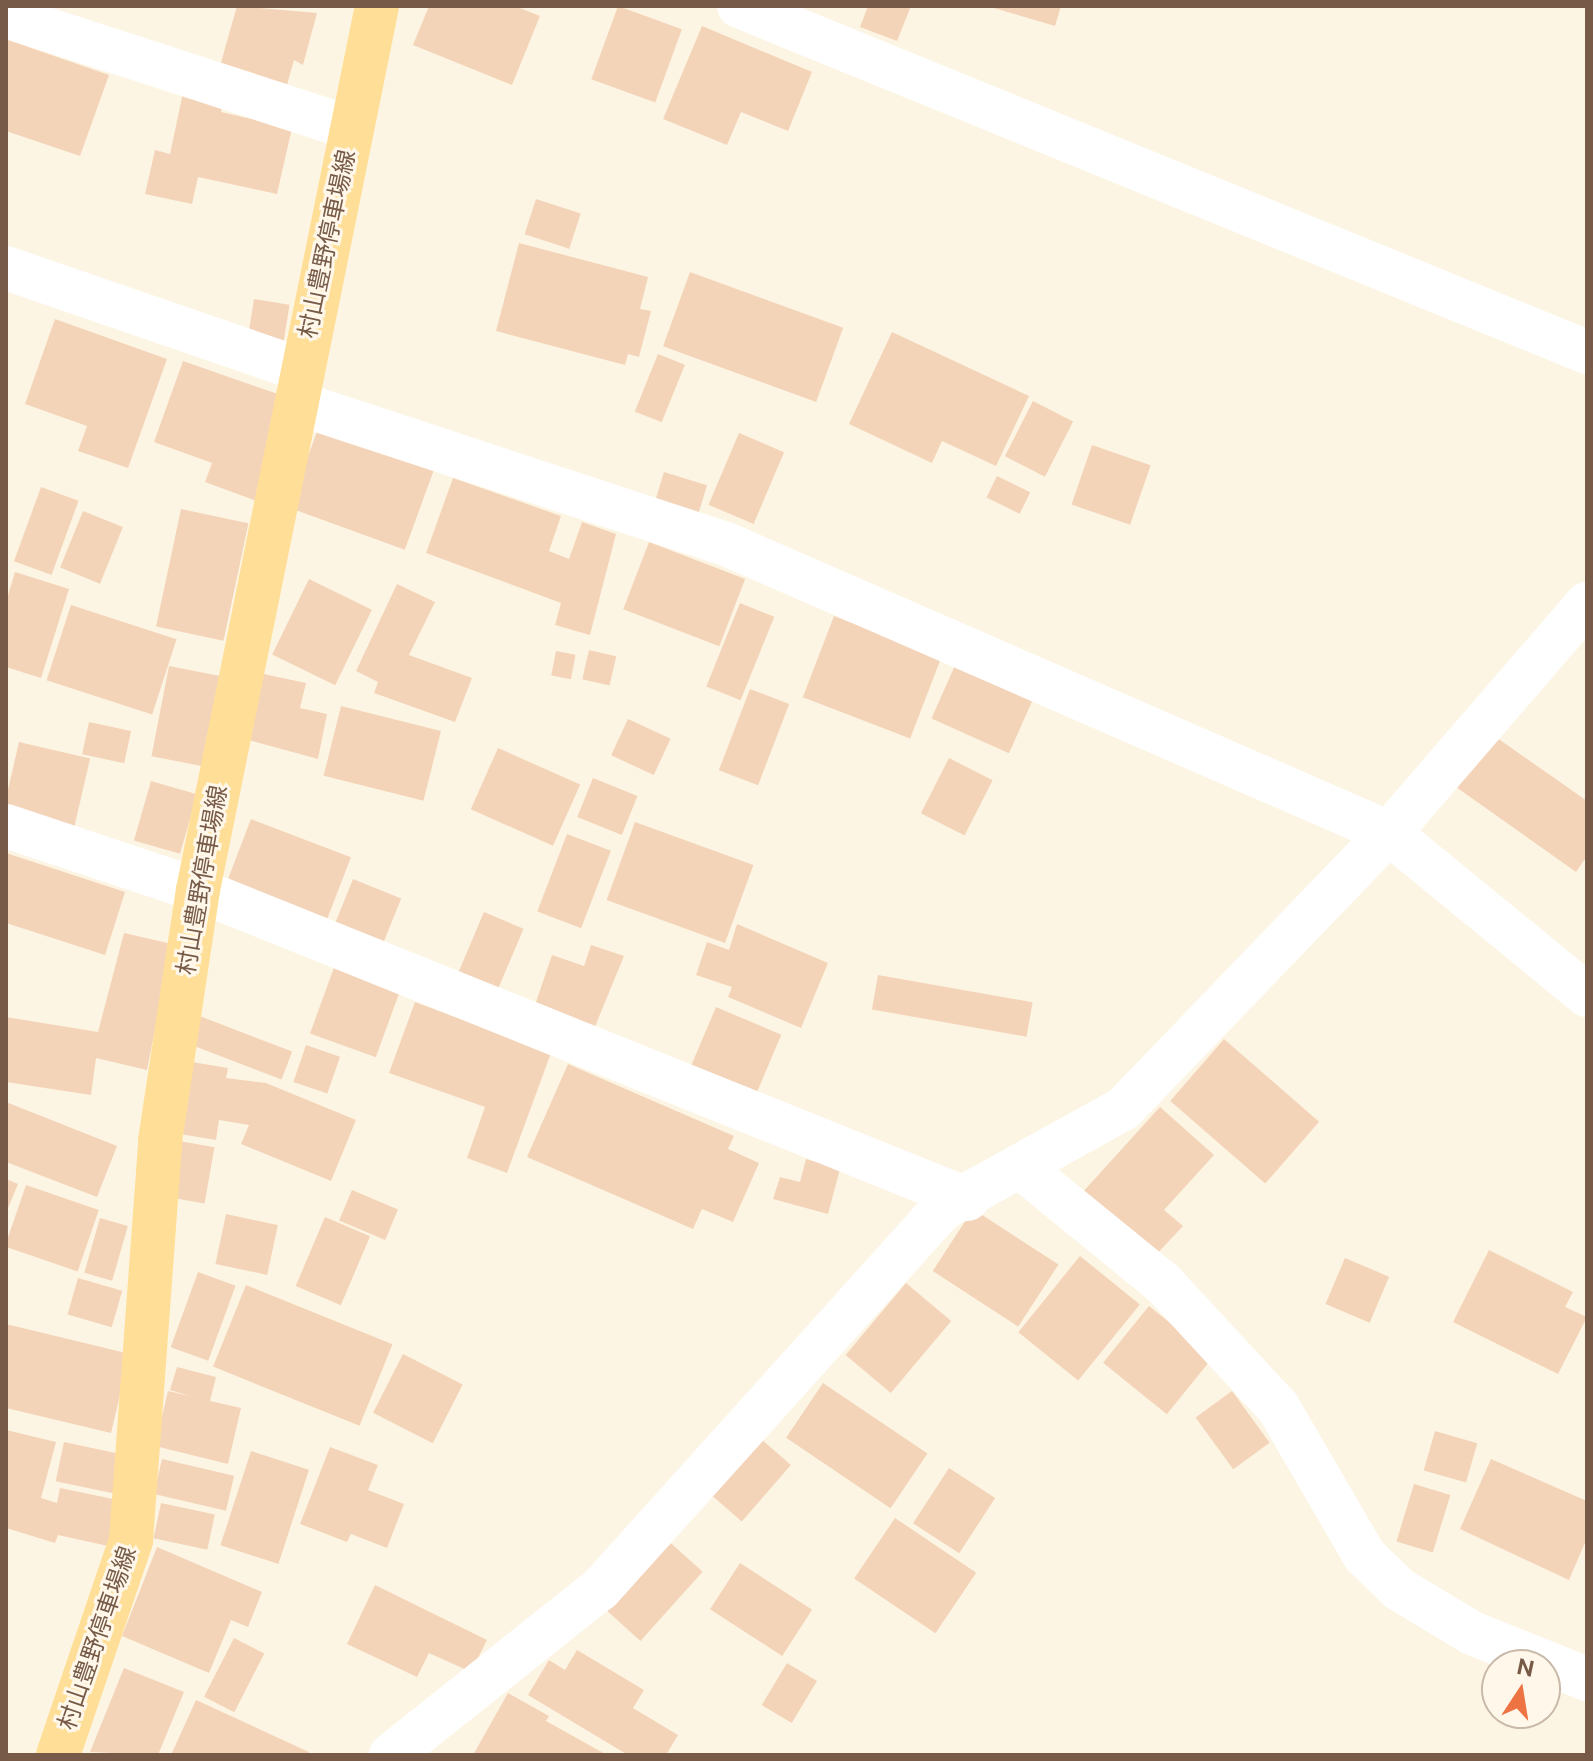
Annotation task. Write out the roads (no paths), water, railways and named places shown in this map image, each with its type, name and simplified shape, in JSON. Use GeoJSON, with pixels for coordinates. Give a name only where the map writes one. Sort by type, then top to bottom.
{"type":"FeatureCollection","features":[{"type":"Feature","properties":{"kind":"main road","name":"村山豊野停車場線"},"geometry":{"type":"LineString","coordinates":[[58,1755],[131,1540],[160,1141],[198,890],[377,6]]}},
{"type":"Feature","properties":{"kind":"street"},"geometry":{"type":"LineString","coordinates":[[739,6],[1587,352]]}},
{"type":"Feature","properties":{"kind":"street"},"geometry":{"type":"LineString","coordinates":[[6,16],[351,128]]}},
{"type":"Feature","properties":{"kind":"street"},"geometry":{"type":"LineString","coordinates":[[6,268],[299,386],[726,544],[1389,833],[1587,995]]}},
{"type":"Feature","properties":{"kind":"street"},"geometry":{"type":"LineString","coordinates":[[391,1755],[600,1589],[942,1209],[1023,1169],[1124,1108],[1389,833],[1587,604]]}},
{"type":"Feature","properties":{"kind":"street"},"geometry":{"type":"LineString","coordinates":[[6,826],[198,890],[967,1199]]}},
{"type":"Feature","properties":{"kind":"street"},"geometry":{"type":"LineString","coordinates":[[1023,1169],[1163,1283],[1278,1407],[1364,1555],[1399,1589],[1472,1633],[1587,1679]]}}]}
